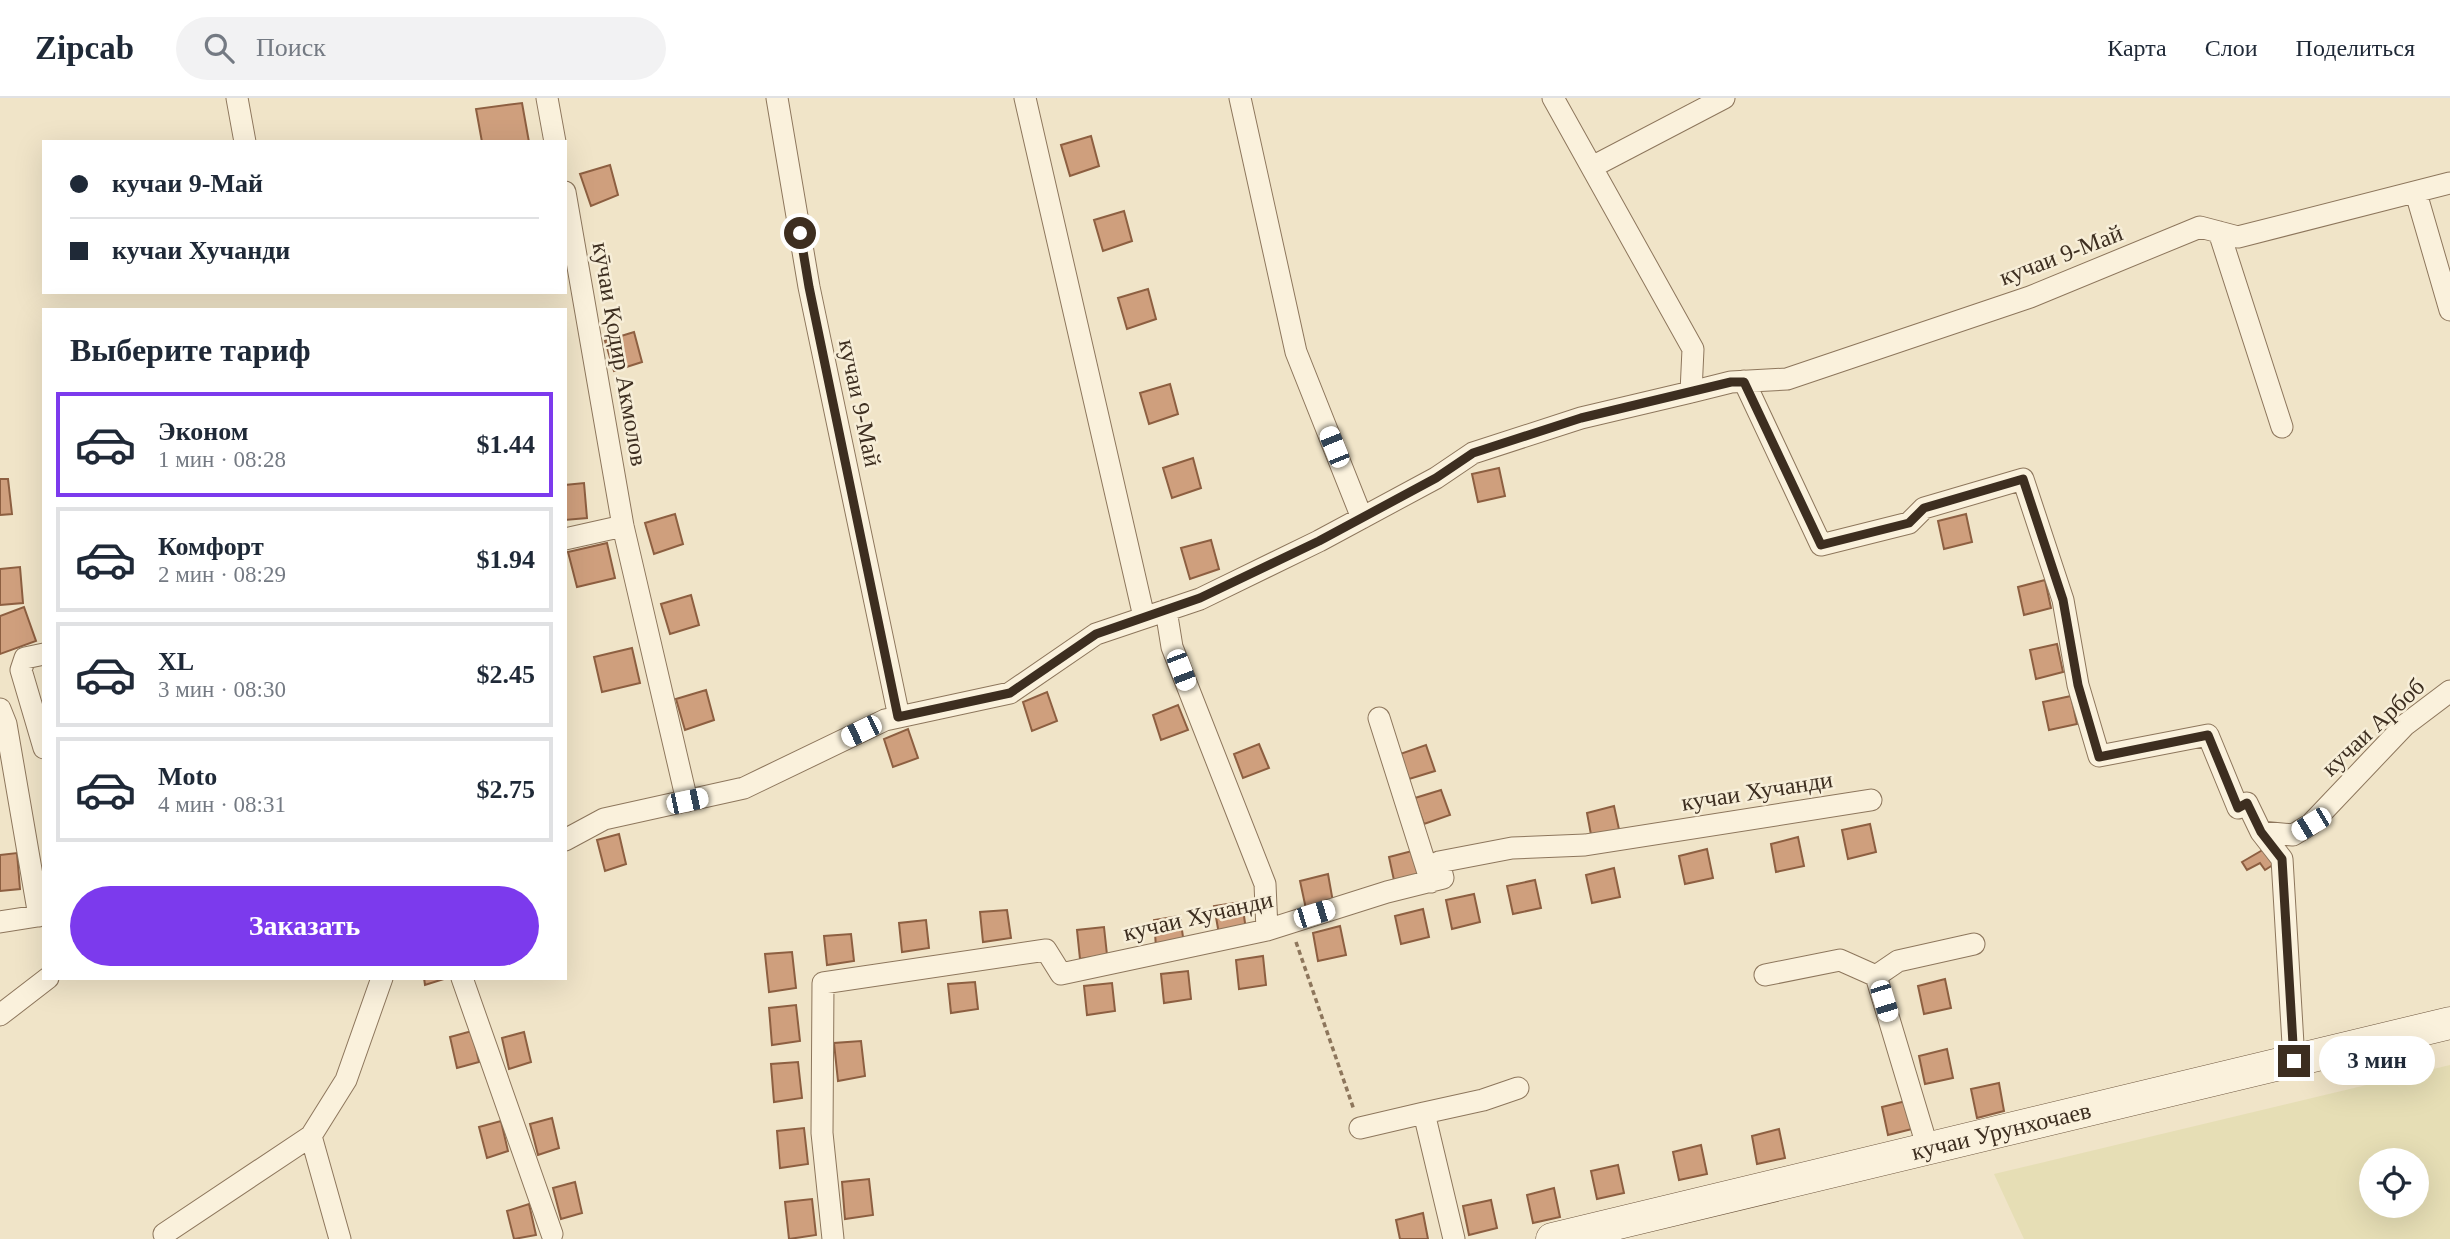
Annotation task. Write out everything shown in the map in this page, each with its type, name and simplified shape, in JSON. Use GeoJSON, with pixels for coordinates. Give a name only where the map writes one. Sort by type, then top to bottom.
{"type":"FeatureCollection","features":[{"type":"Feature","properties":{"kind":"street"},"geometry":{"type":"LineString","coordinates":[[237,98],[245,140]]}},
{"type":"Feature","properties":{"kind":"street"},"geometry":{"type":"LineString","coordinates":[[547,98],[555,140]]}},
{"type":"Feature","properties":{"kind":"street","name":"кучаи 9-Май"},"geometry":{"type":"LineString","coordinates":[[777,98],[809,287],[898,717]]}},
{"type":"Feature","properties":{"kind":"street"},"geometry":{"type":"LineString","coordinates":[[1025,98],[1144,617]]}},
{"type":"Feature","properties":{"kind":"street"},"geometry":{"type":"LineString","coordinates":[[1240,98],[1296,352],[1362,518]]}},
{"type":"Feature","properties":{"kind":"street"},"geometry":{"type":"LineString","coordinates":[[1553,98],[1693,349],[1691,391]]}},
{"type":"Feature","properties":{"kind":"street"},"geometry":{"type":"LineString","coordinates":[[1592,167],[1724,98]]}},
{"type":"Feature","properties":{"kind":"street","name":"кучаи 9-Май"},"geometry":{"type":"LineString","coordinates":[[567,840],[604,819],[744,788],[885,720],[1010,693],[1096,634],[1200,598],[1362,518],[1436,478],[1473,453],[1581,418],[1691,391],[1744,382],[1787,379],[2030,297],[2200,227],[2238,237],[2450,183]]}},
{"type":"Feature","properties":{"kind":"street"},"geometry":{"type":"LineString","coordinates":[[2416,193],[2450,310]]}},
{"type":"Feature","properties":{"kind":"street","name":"кӯчаи Қодир Акмолов"},"geometry":{"type":"LineString","coordinates":[[567,203],[624,526],[687,801]]}},
{"type":"Feature","properties":{"kind":"street"},"geometry":{"type":"LineString","coordinates":[[2219,232],[2282,427]]}},
{"type":"Feature","properties":{"kind":"street"},"geometry":{"type":"LineString","coordinates":[[1744,382],[1821,545],[1909,523],[1924,508],[2023,479],[2063,600],[2078,685],[2099,757],[2208,735],[2238,808],[2247,803],[2261,832],[2282,859],[2294,1061]]}},
{"type":"Feature","properties":{"kind":"street"},"geometry":{"type":"LineString","coordinates":[[567,538],[624,526]]}},
{"type":"Feature","properties":{"kind":"street"},"geometry":{"type":"LineString","coordinates":[[1166,610],[1172,647],[1265,884],[1267,930]]}},
{"type":"Feature","properties":{"kind":"street"},"geometry":{"type":"LineString","coordinates":[[34,656],[21,670],[42,741]]}},
{"type":"Feature","properties":{"kind":"street","name":"кучаи Арбоб"},"geometry":{"type":"LineString","coordinates":[[2261,832],[2293,835],[2311,824],[2405,725],[2450,691]]}},
{"type":"Feature","properties":{"kind":"street"},"geometry":{"type":"LineString","coordinates":[[0,709],[6,724],[41,916],[0,922]]}},
{"type":"Feature","properties":{"kind":"street"},"geometry":{"type":"LineString","coordinates":[[1379,718],[1431,882]]}},
{"type":"Feature","properties":{"kind":"street","name":"кучаи Хучанди"},"geometry":{"type":"LineString","coordinates":[[833,1239],[822,1133],[823,983],[1046,950],[1061,974],[1267,930],[1387,892],[1431,882],[1443,878],[1439,862],[1512,848],[1586,845],[1871,800]]}},
{"type":"Feature","properties":{"kind":"street"},"geometry":{"type":"LineString","coordinates":[[1876,976],[1898,961],[1974,944]]}},
{"type":"Feature","properties":{"kind":"street"},"geometry":{"type":"LineString","coordinates":[[1765,975],[1840,960],[1876,976],[1928,1149]]}},
{"type":"Feature","properties":{"kind":"street"},"geometry":{"type":"LineString","coordinates":[[0,1015],[45,980]]}},
{"type":"Feature","properties":{"kind":"street"},"geometry":{"type":"LineString","coordinates":[[164,1234],[311,1136],[346,1080],[381,980]]}},
{"type":"Feature","properties":{"kind":"street"},"geometry":{"type":"LineString","coordinates":[[463,980],[552,1234]]}},
{"type":"Feature","properties":{"kind":"street","name":"кучаи Урунхочаев"},"geometry":{"type":"LineString","coordinates":[[1552,1239],[2450,1023]]}},
{"type":"Feature","properties":{"kind":"street"},"geometry":{"type":"LineString","coordinates":[[1360,1128],[1483,1100],[1518,1088]]}},
{"type":"Feature","properties":{"kind":"street"},"geometry":{"type":"LineString","coordinates":[[1424,1113],[1454,1239]]}},
{"type":"Feature","properties":{"kind":"street"},"geometry":{"type":"LineString","coordinates":[[311,1136],[340,1239]]}},
{"type":"Feature","properties":{"kind":"path"},"geometry":{"type":"LineString","coordinates":[[1289,922],[1360,1128]]}},
{"type":"Feature","properties":{"kind":"shaded area"},"geometry":{"type":"Polygon","coordinates":[[[2450,1065],[2450,1239],[2024,1239],[1994,1174],[2450,1065]]]}},
{"type":"Feature","properties":{"kind":"building"},"geometry":{"type":"Polygon","coordinates":[[[522,103],[529,140],[482,140],[476,109],[522,103]]]}},
{"type":"Feature","properties":{"kind":"building"},"geometry":{"type":"Polygon","coordinates":[[[1091,136],[1099,166],[1070,176],[1061,145],[1091,136]]]}},
{"type":"Feature","properties":{"kind":"building"},"geometry":{"type":"Polygon","coordinates":[[[610,165],[618,195],[591,206],[580,174],[610,165]]]}},
{"type":"Feature","properties":{"kind":"building"},"geometry":{"type":"Polygon","coordinates":[[[1124,211],[1132,241],[1103,251],[1094,220],[1124,211]]]}},
{"type":"Feature","properties":{"kind":"building"},"geometry":{"type":"Polygon","coordinates":[[[1148,289],[1156,319],[1127,329],[1118,298],[1148,289]]]}},
{"type":"Feature","properties":{"kind":"building"},"geometry":{"type":"Polygon","coordinates":[[[634,332],[642,362],[614,371],[605,341],[634,332]]]}},
{"type":"Feature","properties":{"kind":"building"},"geometry":{"type":"Polygon","coordinates":[[[1170,384],[1178,414],[1149,424],[1140,393],[1170,384]]]}},
{"type":"Feature","properties":{"kind":"building"},"geometry":{"type":"Polygon","coordinates":[[[1193,458],[1201,488],[1172,498],[1163,468],[1193,458]]]}},
{"type":"Feature","properties":{"kind":"building"},"geometry":{"type":"Polygon","coordinates":[[[1499,468],[1505,496],[1478,502],[1472,474],[1499,468]]]}},
{"type":"Feature","properties":{"kind":"building"},"geometry":{"type":"Polygon","coordinates":[[[0,479],[8,479],[12,514],[0,515],[0,479]]]}},
{"type":"Feature","properties":{"kind":"building"},"geometry":{"type":"Polygon","coordinates":[[[584,483],[587,518],[567,520],[567,485],[584,483]]]}},
{"type":"Feature","properties":{"kind":"building"},"geometry":{"type":"Polygon","coordinates":[[[675,514],[683,544],[654,554],[645,523],[675,514]]]}},
{"type":"Feature","properties":{"kind":"building"},"geometry":{"type":"Polygon","coordinates":[[[1966,514],[1972,542],[1944,549],[1938,521],[1966,514]]]}},
{"type":"Feature","properties":{"kind":"building"},"geometry":{"type":"Polygon","coordinates":[[[1211,540],[1219,569],[1190,579],[1181,548],[1211,540]]]}},
{"type":"Feature","properties":{"kind":"building"},"geometry":{"type":"Polygon","coordinates":[[[607,543],[615,578],[577,587],[568,552],[607,543]]]}},
{"type":"Feature","properties":{"kind":"building"},"geometry":{"type":"Polygon","coordinates":[[[20,567],[23,603],[0,605],[0,569],[20,567]]]}},
{"type":"Feature","properties":{"kind":"building"},"geometry":{"type":"Polygon","coordinates":[[[2045,580],[2051,608],[2024,615],[2018,587],[2045,580]]]}},
{"type":"Feature","properties":{"kind":"building"},"geometry":{"type":"Polygon","coordinates":[[[691,595],[699,625],[670,634],[661,604],[691,595]]]}},
{"type":"Feature","properties":{"kind":"building"},"geometry":{"type":"Polygon","coordinates":[[[24,607],[36,641],[0,654],[0,616],[24,607]]]}},
{"type":"Feature","properties":{"kind":"building"},"geometry":{"type":"Polygon","coordinates":[[[2057,644],[2063,672],[2036,679],[2030,650],[2057,644]]]}},
{"type":"Feature","properties":{"kind":"building"},"geometry":{"type":"Polygon","coordinates":[[[632,648],[640,683],[602,692],[594,657],[632,648]]]}},
{"type":"Feature","properties":{"kind":"building"},"geometry":{"type":"Polygon","coordinates":[[[706,690],[714,720],[685,730],[676,699],[706,690]]]}},
{"type":"Feature","properties":{"kind":"building"},"geometry":{"type":"Polygon","coordinates":[[[1047,692],[1057,721],[1032,731],[1023,702],[1047,692]]]}},
{"type":"Feature","properties":{"kind":"building"},"geometry":{"type":"Polygon","coordinates":[[[2071,696],[2077,724],[2049,730],[2043,702],[2071,696]]]}},
{"type":"Feature","properties":{"kind":"building"},"geometry":{"type":"Polygon","coordinates":[[[1178,705],[1188,730],[1161,740],[1153,715],[1178,705]]]}},
{"type":"Feature","properties":{"kind":"building"},"geometry":{"type":"Polygon","coordinates":[[[908,729],[918,758],[893,767],[884,739],[908,729]]]}},
{"type":"Feature","properties":{"kind":"building"},"geometry":{"type":"Polygon","coordinates":[[[1259,744],[1269,768],[1243,778],[1234,754],[1259,744]]]}},
{"type":"Feature","properties":{"kind":"building"},"geometry":{"type":"Polygon","coordinates":[[[1426,745],[1435,771],[1409,779],[1400,754],[1426,745]]]}},
{"type":"Feature","properties":{"kind":"building"},"geometry":{"type":"Polygon","coordinates":[[[1441,790],[1450,815],[1424,824],[1415,798],[1441,790]]]}},
{"type":"Feature","properties":{"kind":"building"},"geometry":{"type":"Polygon","coordinates":[[[1614,806],[1620,834],[1592,840],[1587,813],[1614,806]]]}},
{"type":"Feature","properties":{"kind":"building"},"geometry":{"type":"Polygon","coordinates":[[[1870,824],[1876,852],[1848,859],[1842,830],[1870,824]]]}},
{"type":"Feature","properties":{"kind":"building"},"geometry":{"type":"Polygon","coordinates":[[[619,834],[626,864],[605,871],[597,840],[619,834]]]}},
{"type":"Feature","properties":{"kind":"building"},"geometry":{"type":"Polygon","coordinates":[[[1798,837],[1804,866],[1776,872],[1771,844],[1798,837]]]}},
{"type":"Feature","properties":{"kind":"building"},"geometry":{"type":"Polygon","coordinates":[[[2266,848],[2276,863],[2265,870],[2260,863],[2247,870],[2242,862],[2266,848]]]}},
{"type":"Feature","properties":{"kind":"building"},"geometry":{"type":"Polygon","coordinates":[[[1707,849],[1713,878],[1685,884],[1679,856],[1707,849]]]}},
{"type":"Feature","properties":{"kind":"building"},"geometry":{"type":"Polygon","coordinates":[[[1416,850],[1422,879],[1395,885],[1389,857],[1416,850]]]}},
{"type":"Feature","properties":{"kind":"building"},"geometry":{"type":"Polygon","coordinates":[[[17,853],[20,889],[0,891],[0,855],[17,853]]]}},
{"type":"Feature","properties":{"kind":"building"},"geometry":{"type":"Polygon","coordinates":[[[1614,868],[1620,897],[1592,903],[1586,875],[1614,868]]]}},
{"type":"Feature","properties":{"kind":"building"},"geometry":{"type":"Polygon","coordinates":[[[1328,874],[1333,902],[1306,909],[1300,881],[1328,874]]]}},
{"type":"Feature","properties":{"kind":"building"},"geometry":{"type":"Polygon","coordinates":[[[1535,880],[1541,908],[1513,914],[1507,886],[1535,880]]]}},
{"type":"Feature","properties":{"kind":"building"},"geometry":{"type":"Polygon","coordinates":[[[1474,894],[1480,922],[1452,929],[1446,900],[1474,894]]]}},
{"type":"Feature","properties":{"kind":"building"},"geometry":{"type":"Polygon","coordinates":[[[1242,902],[1246,930],[1219,934],[1214,906],[1242,902]]]}},
{"type":"Feature","properties":{"kind":"building"},"geometry":{"type":"Polygon","coordinates":[[[1423,909],[1429,937],[1401,944],[1395,916],[1423,909]]]}},
{"type":"Feature","properties":{"kind":"building"},"geometry":{"type":"Polygon","coordinates":[[[1007,910],[1011,938],[983,942],[980,912],[1007,910]]]}},
{"type":"Feature","properties":{"kind":"building"},"geometry":{"type":"Polygon","coordinates":[[[1180,916],[1184,944],[1156,947],[1154,920],[1180,916]]]}},
{"type":"Feature","properties":{"kind":"building"},"geometry":{"type":"Polygon","coordinates":[[[926,920],[929,948],[902,952],[899,923],[926,920]]]}},
{"type":"Feature","properties":{"kind":"building"},"geometry":{"type":"Polygon","coordinates":[[[1340,926],[1346,955],[1318,961],[1313,933],[1340,926]]]}},
{"type":"Feature","properties":{"kind":"building"},"geometry":{"type":"Polygon","coordinates":[[[1104,927],[1107,955],[1080,959],[1077,930],[1104,927]]]}},
{"type":"Feature","properties":{"kind":"building"},"geometry":{"type":"Polygon","coordinates":[[[851,934],[854,961],[827,965],[824,936],[851,934]]]}},
{"type":"Feature","properties":{"kind":"building"},"geometry":{"type":"Polygon","coordinates":[[[792,952],[796,988],[769,992],[765,954],[792,952]]]}},
{"type":"Feature","properties":{"kind":"building"},"geometry":{"type":"Polygon","coordinates":[[[1263,956],[1266,985],[1239,989],[1236,960],[1263,956]]]}},
{"type":"Feature","properties":{"kind":"building"},"geometry":{"type":"Polygon","coordinates":[[[1188,971],[1191,999],[1164,1003],[1161,974],[1188,971]]]}},
{"type":"Feature","properties":{"kind":"building"},"geometry":{"type":"Polygon","coordinates":[[[1945,979],[1951,1008],[1924,1014],[1918,986],[1945,979]]]}},
{"type":"Feature","properties":{"kind":"building"},"geometry":{"type":"Polygon","coordinates":[[[424,980],[441,980],[425,985],[424,980]]]}},
{"type":"Feature","properties":{"kind":"building"},"geometry":{"type":"Polygon","coordinates":[[[975,982],[978,1009],[951,1013],[948,984],[975,982]]]}},
{"type":"Feature","properties":{"kind":"building"},"geometry":{"type":"Polygon","coordinates":[[[1112,983],[1115,1011],[1087,1015],[1084,986],[1112,983]]]}},
{"type":"Feature","properties":{"kind":"building"},"geometry":{"type":"Polygon","coordinates":[[[796,1005],[800,1041],[772,1045],[769,1008],[796,1005]]]}},
{"type":"Feature","properties":{"kind":"building"},"geometry":{"type":"Polygon","coordinates":[[[472,1031],[479,1062],[457,1068],[450,1037],[472,1031]]]}},
{"type":"Feature","properties":{"kind":"building"},"geometry":{"type":"Polygon","coordinates":[[[524,1032],[531,1062],[509,1069],[502,1038],[524,1032]]]}},
{"type":"Feature","properties":{"kind":"building"},"geometry":{"type":"Polygon","coordinates":[[[861,1041],[865,1076],[838,1081],[834,1043],[861,1041]]]}},
{"type":"Feature","properties":{"kind":"building"},"geometry":{"type":"Polygon","coordinates":[[[1947,1049],[1953,1078],[1925,1084],[1919,1056],[1947,1049]]]}},
{"type":"Feature","properties":{"kind":"building"},"geometry":{"type":"Polygon","coordinates":[[[798,1062],[802,1098],[774,1102],[771,1064],[798,1062]]]}},
{"type":"Feature","properties":{"kind":"building"},"geometry":{"type":"Polygon","coordinates":[[[1999,1083],[2004,1111],[1977,1118],[1971,1089],[1999,1083]]]}},
{"type":"Feature","properties":{"kind":"building"},"geometry":{"type":"Polygon","coordinates":[[[1910,1100],[1916,1128],[1888,1135],[1882,1107],[1910,1100]]]}},
{"type":"Feature","properties":{"kind":"building"},"geometry":{"type":"Polygon","coordinates":[[[552,1118],[559,1148],[538,1155],[530,1124],[552,1118]]]}},
{"type":"Feature","properties":{"kind":"building"},"geometry":{"type":"Polygon","coordinates":[[[501,1121],[508,1151],[487,1158],[479,1127],[501,1121]]]}},
{"type":"Feature","properties":{"kind":"building"},"geometry":{"type":"Polygon","coordinates":[[[804,1128],[808,1164],[780,1168],[777,1131],[804,1128]]]}},
{"type":"Feature","properties":{"kind":"building"},"geometry":{"type":"Polygon","coordinates":[[[1779,1129],[1785,1158],[1757,1164],[1752,1136],[1779,1129]]]}},
{"type":"Feature","properties":{"kind":"building"},"geometry":{"type":"Polygon","coordinates":[[[1701,1145],[1707,1174],[1679,1180],[1673,1152],[1701,1145]]]}},
{"type":"Feature","properties":{"kind":"building"},"geometry":{"type":"Polygon","coordinates":[[[1618,1165],[1624,1193],[1597,1199],[1591,1171],[1618,1165]]]}},
{"type":"Feature","properties":{"kind":"building"},"geometry":{"type":"Polygon","coordinates":[[[869,1179],[873,1215],[845,1219],[842,1182],[869,1179]]]}},
{"type":"Feature","properties":{"kind":"building"},"geometry":{"type":"Polygon","coordinates":[[[575,1182],[582,1213],[561,1219],[553,1188],[575,1182]]]}},
{"type":"Feature","properties":{"kind":"building"},"geometry":{"type":"Polygon","coordinates":[[[1554,1188],[1560,1217],[1533,1223],[1527,1195],[1554,1188]]]}},
{"type":"Feature","properties":{"kind":"building"},"geometry":{"type":"Polygon","coordinates":[[[812,1199],[816,1235],[789,1239],[785,1202],[812,1199]]]}},
{"type":"Feature","properties":{"kind":"building"},"geometry":{"type":"Polygon","coordinates":[[[1491,1200],[1497,1228],[1469,1235],[1463,1206],[1491,1200]]]}},
{"type":"Feature","properties":{"kind":"building"},"geometry":{"type":"Polygon","coordinates":[[[529,1204],[536,1235],[514,1239],[507,1211],[529,1204]]]}},
{"type":"Feature","properties":{"kind":"building"},"geometry":{"type":"Polygon","coordinates":[[[1423,1213],[1428,1239],[1400,1239],[1396,1220],[1423,1213]]]}},
{"type":"Feature","properties":{"kind":"route"},"geometry":{"type":"LineString","coordinates":[[800,233],[898,717],[1010,693],[1096,634],[1200,598],[1319,541],[1436,478],[1473,453],[1581,418],[1731,382],[1744,382],[1821,545],[1909,523],[1924,508],[2023,479],[2063,600],[2078,685],[2099,757],[2208,735],[2238,808],[2247,803],[2261,832],[2282,859],[2294,1061]]}}]}
